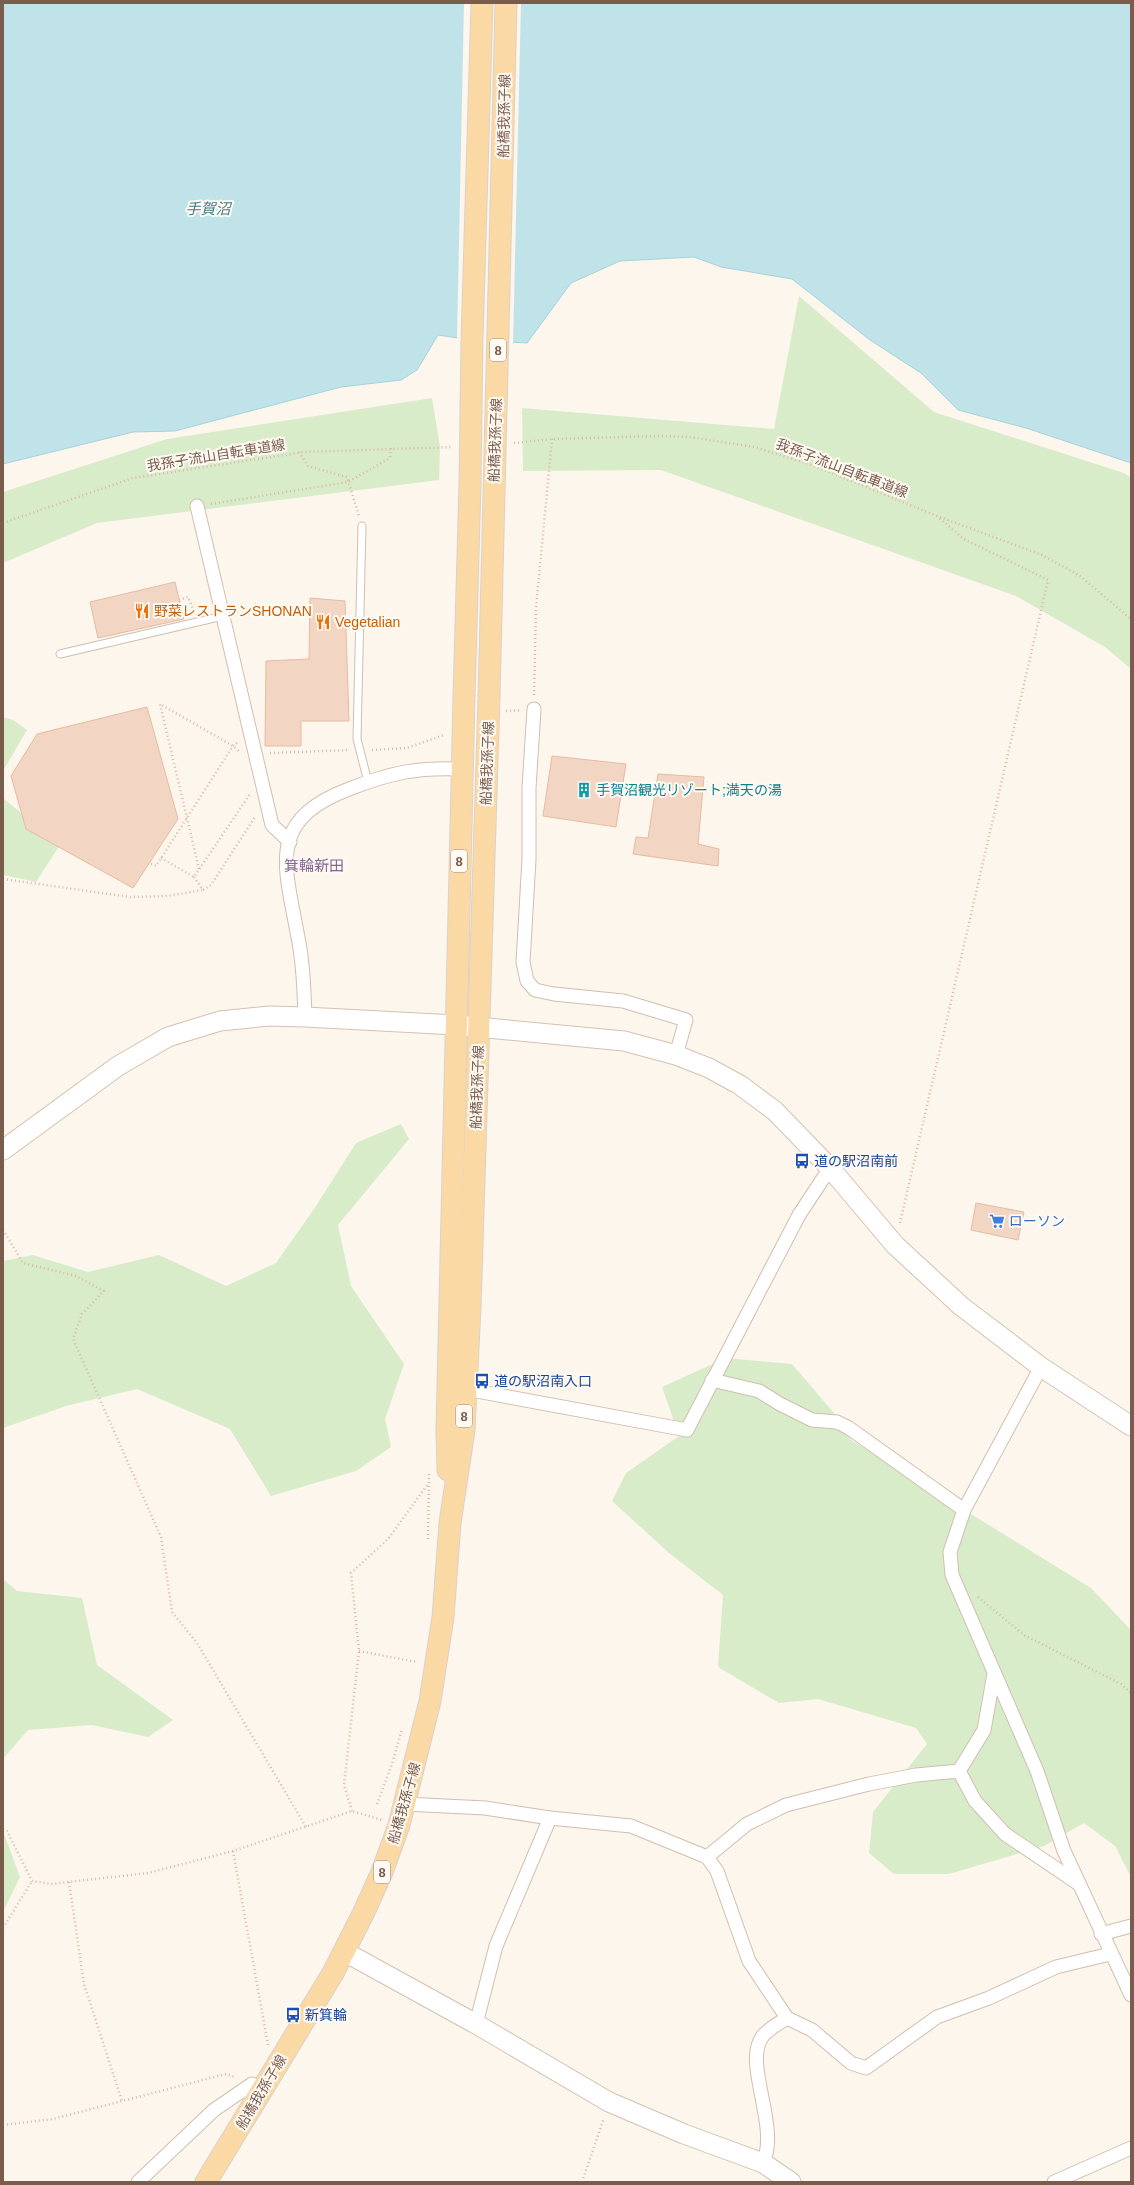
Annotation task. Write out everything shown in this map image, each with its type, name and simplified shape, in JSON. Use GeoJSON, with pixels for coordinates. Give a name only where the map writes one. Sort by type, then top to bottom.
{"type":"FeatureCollection","features":[{"type":"Feature","properties":{"kind":"main road","name":"船橋我孫子線"},"geometry":{"type":"LineString","coordinates":[[450,1523],[447,1431],[461,769],[482,3]]}},
{"type":"Feature","properties":{"kind":"main road","name":"船橋我孫子線"},"geometry":{"type":"LineString","coordinates":[[206,2182],[257,2087],[279,2062],[345,1952],[382,1872],[405,1804],[430,1701],[443,1616],[450,1523],[464,1430],[479,1028],[496,704],[506,3]]}},
{"type":"Feature","properties":{"kind":"street"},"geometry":{"type":"LineString","coordinates":[[198,506],[272,825],[290,842]]}},
{"type":"Feature","properties":{"kind":"street"},"geometry":{"type":"LineString","coordinates":[[534,709],[529,788],[529,859],[523,962],[526,981],[535,990],[554,994],[624,1001],[686,1020],[676,1054]]}},
{"type":"Feature","properties":{"kind":"street"},"geometry":{"type":"LineString","coordinates":[[305,1016],[304,987],[298,933],[288,888],[285,857],[295,826],[306,813],[330,796],[396,772],[432,768],[461,769]]}},
{"type":"Feature","properties":{"kind":"street"},"geometry":{"type":"LineString","coordinates":[[3,1150],[118,1066],[168,1037],[220,1021],[269,1016],[305,1016],[456,1025],[624,1041],[676,1054],[709,1068],[775,1111],[830,1168],[895,1245],[961,1306],[1041,1367],[1131,1426]]}},
{"type":"Feature","properties":{"kind":"street"},"geometry":{"type":"LineString","coordinates":[[466,1389],[687,1430],[799,1215],[830,1168]]}},
{"type":"Feature","properties":{"kind":"street"},"geometry":{"type":"LineString","coordinates":[[1041,1367],[964,1510],[950,1552],[952,1575],[1037,1770],[1064,1851],[1110,1954],[1131,1996]]}},
{"type":"Feature","properties":{"kind":"street"},"geometry":{"type":"LineString","coordinates":[[712,1380],[759,1391],[780,1404],[812,1420],[836,1422],[849,1428],[964,1510]]}},
{"type":"Feature","properties":{"kind":"street"},"geometry":{"type":"LineString","coordinates":[[959,1771],[984,1730],[994,1674]]}},
{"type":"Feature","properties":{"kind":"street"},"geometry":{"type":"LineString","coordinates":[[707,1857],[747,1824],[786,1805],[869,1784],[916,1775],[959,1771]]}},
{"type":"Feature","properties":{"kind":"street"},"geometry":{"type":"LineString","coordinates":[[959,1771],[975,1802],[1005,1834],[1079,1884]]}},
{"type":"Feature","properties":{"kind":"street"},"geometry":{"type":"LineString","coordinates":[[405,1804],[485,1808],[550,1818],[631,1826],[707,1857],[717,1871],[749,1962],[787,2018],[812,2030],[851,2063],[866,2068],[937,2017],[989,1998],[1056,1967],[1110,1954]]}},
{"type":"Feature","properties":{"kind":"street"},"geometry":{"type":"LineString","coordinates":[[476,2024],[496,1946],[550,1818]]}},
{"type":"Feature","properties":{"kind":"street"},"geometry":{"type":"LineString","coordinates":[[1101,1934],[1131,1926]]}},
{"type":"Feature","properties":{"kind":"street"},"geometry":{"type":"LineString","coordinates":[[345,1952],[476,2024],[610,2102],[684,2134],[763,2163],[791,2182]]}},
{"type":"Feature","properties":{"kind":"street"},"geometry":{"type":"LineString","coordinates":[[763,2163],[768,2153],[766,2110],[758,2073],[756,2048],[763,2035],[787,2018]]}},
{"type":"Feature","properties":{"kind":"street"},"geometry":{"type":"LineString","coordinates":[[138,2182],[214,2110],[257,2087]]}},
{"type":"Feature","properties":{"kind":"street"},"geometry":{"type":"LineString","coordinates":[[1054,2182],[1130,2151]]}},
{"type":"Feature","properties":{"kind":"lane"},"geometry":{"type":"LineString","coordinates":[[362,526],[357,739],[368,782]]}},
{"type":"Feature","properties":{"kind":"lane"},"geometry":{"type":"LineString","coordinates":[[60,654],[223,616]]}},
{"type":"Feature","properties":{"kind":"path","name":"我孫子流山自転車道線"},"geometry":{"type":"LineString","coordinates":[[518,443],[552,439],[690,437],[754,447],[812,465],[937,516],[1042,555],[1059,563],[1080,576],[1131,619]]}},
{"type":"Feature","properties":{"kind":"path"},"geometry":{"type":"LineString","coordinates":[[496,704],[534,709],[536,608],[552,439]]}},
{"type":"Feature","properties":{"kind":"path","name":"我孫子流山自転車道線"},"geometry":{"type":"LineString","coordinates":[[3,523],[133,478],[299,452],[440,447]]}},
{"type":"Feature","properties":{"kind":"path"},"geometry":{"type":"LineString","coordinates":[[198,506],[348,482],[390,458],[391,448]]}},
{"type":"Feature","properties":{"kind":"path"},"geometry":{"type":"LineString","coordinates":[[299,452],[308,466],[347,477],[362,526]]}},
{"type":"Feature","properties":{"kind":"path"},"geometry":{"type":"LineString","coordinates":[[895,1245],[1048,580],[964,540],[937,516]]}},
{"type":"Feature","properties":{"kind":"path"},"geometry":{"type":"LineString","coordinates":[[179,600],[188,597],[192,611],[198,609]]}},
{"type":"Feature","properties":{"kind":"path"},"geometry":{"type":"LineString","coordinates":[[199,869],[160,704],[233,746],[242,754]]}},
{"type":"Feature","properties":{"kind":"path"},"geometry":{"type":"LineString","coordinates":[[151,864],[156,866],[162,858],[186,817],[233,746],[251,737]]}},
{"type":"Feature","properties":{"kind":"path"},"geometry":{"type":"LineString","coordinates":[[194,877],[251,792],[252,800]]}},
{"type":"Feature","properties":{"kind":"path"},"geometry":{"type":"LineString","coordinates":[[3,879],[130,897],[166,896],[203,890],[211,885],[256,815]]}},
{"type":"Feature","properties":{"kind":"path"},"geometry":{"type":"LineString","coordinates":[[162,858],[194,877],[203,890]]}},
{"type":"Feature","properties":{"kind":"path"},"geometry":{"type":"LineString","coordinates":[[3,1230],[23,1263],[76,1276],[104,1291],[82,1314],[73,1339],[162,1537],[172,1612],[197,1643],[306,1827]]}},
{"type":"Feature","properties":{"kind":"path"},"geometry":{"type":"LineString","coordinates":[[428,1543],[429,1468]]}},
{"type":"Feature","properties":{"kind":"path"},"geometry":{"type":"LineString","coordinates":[[352,1811],[344,1785],[359,1651],[351,1573],[388,1539],[429,1483]]}},
{"type":"Feature","properties":{"kind":"path"},"geometry":{"type":"LineString","coordinates":[[976,1595],[1024,1635],[1121,1684],[1131,1693]]}},
{"type":"Feature","properties":{"kind":"path"},"geometry":{"type":"LineString","coordinates":[[359,1651],[417,1662]]}},
{"type":"Feature","properties":{"kind":"path"},"geometry":{"type":"LineString","coordinates":[[415,1669],[418,1656]]}},
{"type":"Feature","properties":{"kind":"path"},"geometry":{"type":"LineString","coordinates":[[377,1804],[392,1764],[402,1728]]}},
{"type":"Feature","properties":{"kind":"path"},"geometry":{"type":"LineString","coordinates":[[32,1880],[51,1884],[148,1873],[233,1851],[352,1811],[399,1825]]}},
{"type":"Feature","properties":{"kind":"path"},"geometry":{"type":"LineString","coordinates":[[3,1829],[7,1830],[32,1880]]}},
{"type":"Feature","properties":{"kind":"path"},"geometry":{"type":"LineString","coordinates":[[233,1851],[266,2043],[273,2057],[279,2062]]}},
{"type":"Feature","properties":{"kind":"path"},"geometry":{"type":"LineString","coordinates":[[3,1928],[32,1880]]}},
{"type":"Feature","properties":{"kind":"path"},"geometry":{"type":"LineString","coordinates":[[69,1882],[84,1984],[122,2101]]}},
{"type":"Feature","properties":{"kind":"path"},"geometry":{"type":"LineString","coordinates":[[3,2125],[53,2119],[226,2074],[257,2087]]}},
{"type":"Feature","properties":{"kind":"path"},"geometry":{"type":"LineString","coordinates":[[582,2182],[610,2102]]}},
{"type":"Feature","properties":{"kind":"green space"},"geometry":{"type":"Polygon","coordinates":[[[799,296],[934,412],[1124,473],[1131,478],[1131,669],[1105,647],[1016,596],[661,470],[523,471],[522,408],[774,429],[799,296]]]}},
{"type":"Feature","properties":{"kind":"green space"},"geometry":{"type":"Polygon","coordinates":[[[432,398],[440,447],[439,480],[97,523],[3,563],[3,492],[167,439],[432,398]]]}},
{"type":"Feature","properties":{"kind":"green space"},"geometry":{"type":"Polygon","coordinates":[[[3,717],[13,720],[27,730],[3,771],[3,717]]]}},
{"type":"Feature","properties":{"kind":"green space"},"geometry":{"type":"Polygon","coordinates":[[[3,798],[60,845],[36,882],[3,875],[3,798]]]}},
{"type":"Feature","properties":{"kind":"green space"},"geometry":{"type":"Polygon","coordinates":[[[401,1124],[409,1139],[338,1225],[351,1286],[404,1364],[385,1419],[391,1447],[356,1471],[271,1496],[230,1429],[137,1389],[66,1406],[3,1428],[3,1261],[33,1255],[88,1272],[159,1255],[226,1286],[276,1263],[314,1209],[356,1143],[401,1124]]]}},
{"type":"Feature","properties":{"kind":"green space"},"geometry":{"type":"Polygon","coordinates":[[[726,1358],[792,1364],[834,1413],[851,1440],[1091,1588],[1131,1630],[1131,1877],[1115,1846],[1084,1823],[1044,1846],[949,1874],[894,1874],[869,1853],[873,1812],[927,1744],[916,1728],[818,1699],[779,1703],[718,1667],[723,1595],[669,1553],[612,1501],[626,1473],[679,1436],[662,1387],[726,1358]]]}},
{"type":"Feature","properties":{"kind":"green space"},"geometry":{"type":"Polygon","coordinates":[[[3,1579],[17,1591],[82,1598],[97,1665],[173,1720],[148,1737],[92,1725],[28,1730],[3,1759],[3,1579]]]}},
{"type":"Feature","properties":{"kind":"green space"},"geometry":{"type":"Polygon","coordinates":[[[3,1831],[20,1877],[3,1912],[3,1831]]]}},
{"type":"Feature","properties":{"kind":"water","name":"手賀沼"},"geometry":{"type":"Polygon","coordinates":[[[3,3],[1131,3],[1131,463],[1026,428],[958,410],[921,373],[870,340],[792,279],[721,267],[694,257],[620,261],[571,283],[527,343],[472,340],[438,335],[417,370],[401,380],[341,387],[175,431],[133,432],[3,464],[3,3]]]}},
{"type":"Feature","properties":{"kind":"pier"},"geometry":{"type":"Polygon","coordinates":[[[464,3],[521,3],[513,344],[457,340],[464,3]]]}},
{"type":"Feature","properties":{"kind":"building"},"geometry":{"type":"Polygon","coordinates":[[[175,582],[184,619],[98,638],[90,602],[175,582]]]}},
{"type":"Feature","properties":{"kind":"building"},"geometry":{"type":"Polygon","coordinates":[[[310,598],[345,601],[349,721],[301,721],[301,746],[265,746],[266,661],[309,659],[310,598]]]}},
{"type":"Feature","properties":{"kind":"building"},"geometry":{"type":"Polygon","coordinates":[[[147,707],[178,819],[133,888],[26,829],[11,776],[37,734],[147,707]]]}},
{"type":"Feature","properties":{"kind":"building","name":"手賀沼観光リゾート;満天の湯"},"geometry":{"type":"Polygon","coordinates":[[[552,756],[626,764],[616,827],[543,816],[552,756]]]}},
{"type":"Feature","properties":{"kind":"building"},"geometry":{"type":"Polygon","coordinates":[[[658,774],[704,777],[698,844],[719,849],[718,866],[633,854],[636,837],[648,838],[658,774]]]}},
{"type":"Feature","properties":{"kind":"building"},"geometry":{"type":"Polygon","coordinates":[[[976,1203],[1024,1212],[1018,1240],[971,1230],[976,1203]]]}},
{"type":"Feature","properties":{"kind":"place","name":"野菜レストランSHONAN"},"geometry":{"type":"Point","coordinates":[142,611]}},
{"type":"Feature","properties":{"kind":"place","name":"Vegetalian"},"geometry":{"type":"Point","coordinates":[323,622]}},
{"type":"Feature","properties":{"kind":"place","name":"手賀沼観光リゾート;満天の湯"},"geometry":{"type":"Point","coordinates":[584,790]}},
{"type":"Feature","properties":{"kind":"place","name":"道の駅沼南前"},"geometry":{"type":"Point","coordinates":[802,1161]}},
{"type":"Feature","properties":{"kind":"place","name":"ローソン"},"geometry":{"type":"Point","coordinates":[997,1221]}},
{"type":"Feature","properties":{"kind":"place","name":"道の駅沼南入口"},"geometry":{"type":"Point","coordinates":[482,1381]}},
{"type":"Feature","properties":{"kind":"place","name":"新箕輪"},"geometry":{"type":"Point","coordinates":[293,2015]}},
{"type":"Feature","properties":{"kind":"district","name":"箕輪新田"},"geometry":{"type":"Point","coordinates":[314,866]}}]}
